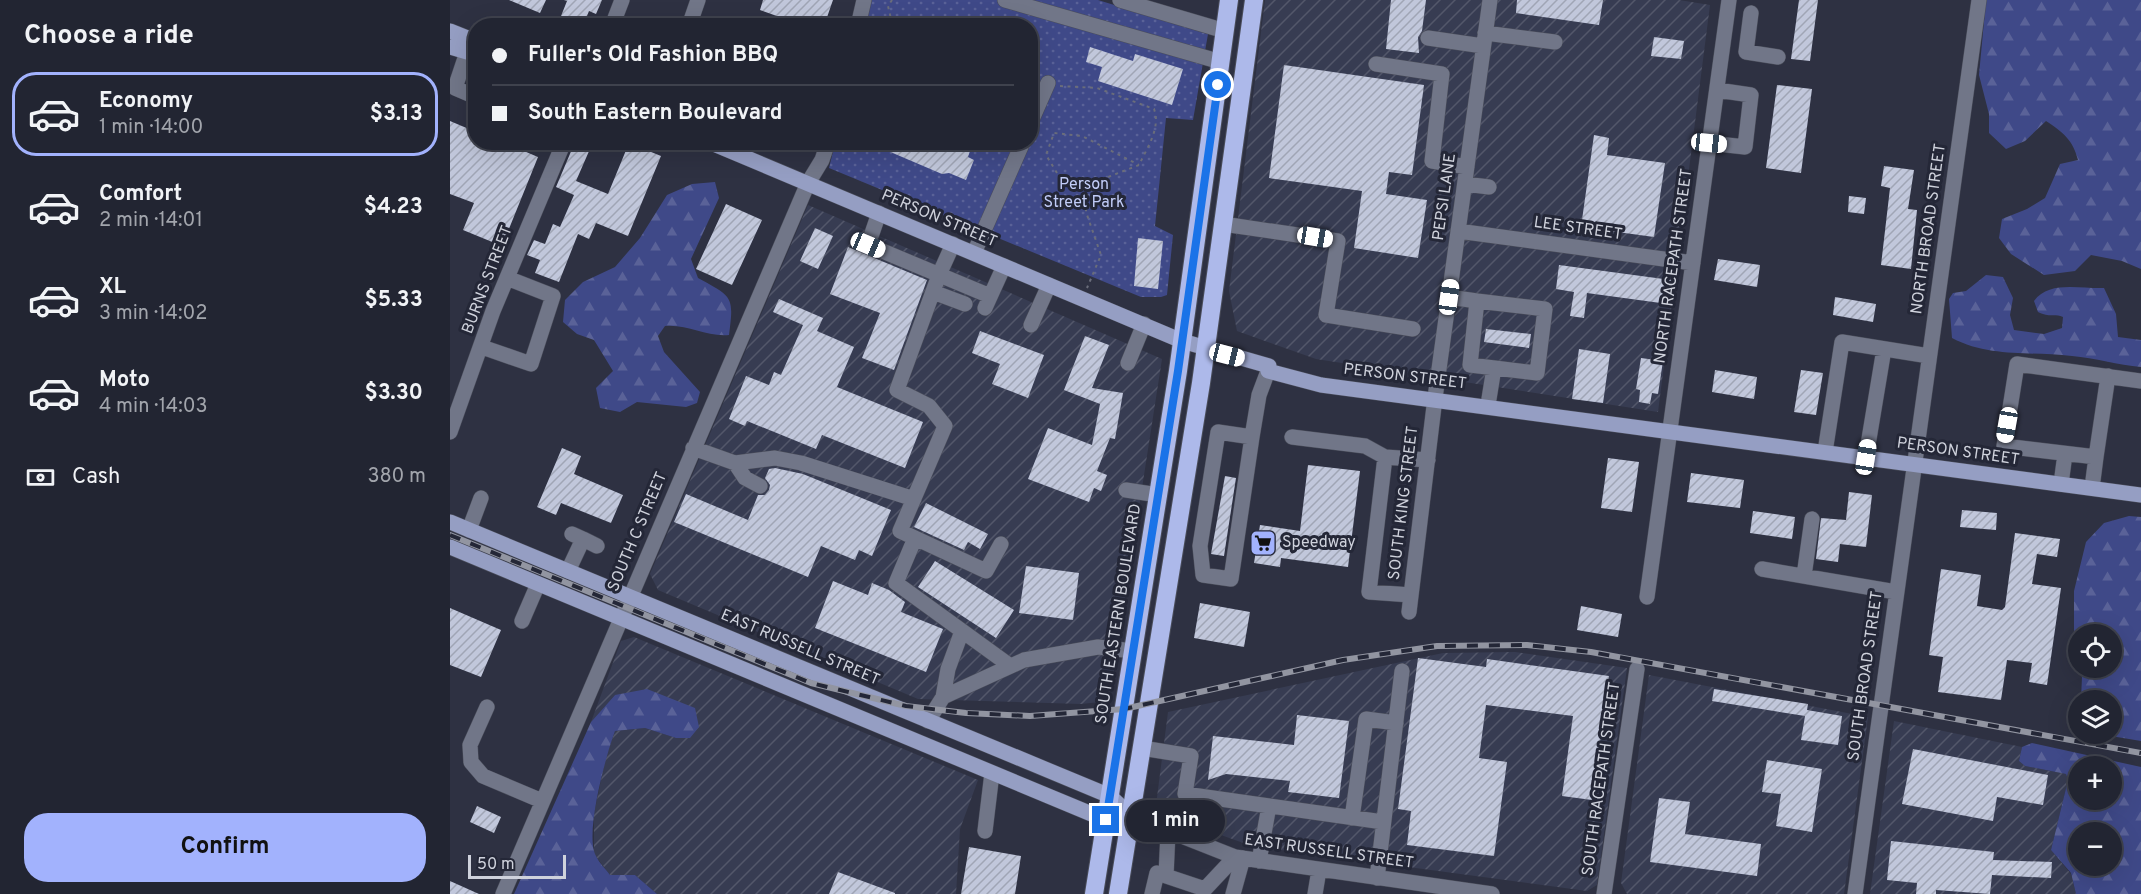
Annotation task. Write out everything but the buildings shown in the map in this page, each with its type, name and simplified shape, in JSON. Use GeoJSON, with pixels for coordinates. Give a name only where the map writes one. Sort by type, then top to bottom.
{"type":"FeatureCollection","features":[{"type":"Feature","properties":{"kind":"highway","name":"SOUTH EASTERN BOULEVARD"},"geometry":{"type":"LineString","coordinates":[[1094,894],[1182,340],[1229,0]]}},
{"type":"Feature","properties":{"kind":"highway"},"geometry":{"type":"LineString","coordinates":[[1118,894],[1191,446],[1254,0]]}},
{"type":"Feature","properties":{"kind":"main road"},"geometry":{"type":"LineString","coordinates":[[450,31],[468,38]]}},
{"type":"Feature","properties":{"kind":"main road"},"geometry":{"type":"LineString","coordinates":[[450,47],[468,49]]}},
{"type":"Feature","properties":{"kind":"main road","name":"PERSON STREET"},"geometry":{"type":"LineString","coordinates":[[745,150],[808,183],[1182,340],[1269,366],[1268,371],[1322,385],[1488,405],[2141,495]]}},
{"type":"Feature","properties":{"kind":"main road","name":"EAST RUSSELL STREET"},"geometry":{"type":"LineString","coordinates":[[450,522],[1110,796],[1131,816]]}},
{"type":"Feature","properties":{"kind":"main road"},"geometry":{"type":"LineString","coordinates":[[450,548],[1106,820],[1131,816]]}},
{"type":"Feature","properties":{"kind":"street"},"geometry":{"type":"LineString","coordinates":[[615,18],[622,0]]}},
{"type":"Feature","properties":{"kind":"street"},"geometry":{"type":"LineString","coordinates":[[692,18],[698,0]]}},
{"type":"Feature","properties":{"kind":"street"},"geometry":{"type":"LineString","coordinates":[[860,18],[864,0]]}},
{"type":"Feature","properties":{"kind":"street"},"geometry":{"type":"LineString","coordinates":[[1005,0],[1221,62]]}},
{"type":"Feature","properties":{"kind":"street"},"geometry":{"type":"LineString","coordinates":[[1120,0],[1225,31]]}},
{"type":"Feature","properties":{"kind":"street","name":"PEPSI LANE"},"geometry":{"type":"LineString","coordinates":[[1435,398],[1490,0]]}},
{"type":"Feature","properties":{"kind":"street","name":"NORTH RACEPATH STREET"},"geometry":{"type":"LineString","coordinates":[[1670,430],[1729,0]]}},
{"type":"Feature","properties":{"kind":"street","name":"NORTH BROAD STREET"},"geometry":{"type":"LineString","coordinates":[[1913,464],[1979,0]]}},
{"type":"Feature","properties":{"kind":"street"},"geometry":{"type":"LineString","coordinates":[[1751,13],[1746,52],[1778,57]]}},
{"type":"Feature","properties":{"kind":"street"},"geometry":{"type":"LineString","coordinates":[[1725,26],[1749,30]]}},
{"type":"Feature","properties":{"kind":"street"},"geometry":{"type":"LineString","coordinates":[[1428,38],[1555,42]]}},
{"type":"Feature","properties":{"kind":"street"},"geometry":{"type":"LineString","coordinates":[[468,60],[455,88],[468,94]]}},
{"type":"Feature","properties":{"kind":"street"},"geometry":{"type":"LineString","coordinates":[[1376,64],[1442,74],[1432,161],[1467,167]]}},
{"type":"Feature","properties":{"kind":"street"},"geometry":{"type":"LineString","coordinates":[[1038,106],[1048,83]]}},
{"type":"Feature","properties":{"kind":"street"},"geometry":{"type":"LineString","coordinates":[[1709,143],[1745,147],[1751,95],[1717,90]]}},
{"type":"Feature","properties":{"kind":"street","name":"BURNS STREET"},"geometry":{"type":"LineString","coordinates":[[450,432],[507,278],[561,150]]}},
{"type":"Feature","properties":{"kind":"street","name":"SOUTH C STREET"},"geometry":{"type":"LineString","coordinates":[[503,894],[693,448],[808,183],[825,150]]}},
{"type":"Feature","properties":{"kind":"street"},"geometry":{"type":"LineString","coordinates":[[974,253],[1019,150]]}},
{"type":"Feature","properties":{"kind":"street"},"geometry":{"type":"LineString","coordinates":[[1465,184],[1489,187]]}},
{"type":"Feature","properties":{"kind":"street"},"geometry":{"type":"LineString","coordinates":[[879,213],[868,245],[939,275],[988,302],[1004,266]]}},
{"type":"Feature","properties":{"kind":"street"},"geometry":{"type":"LineString","coordinates":[[1223,224],[1338,241],[1326,315],[1413,328]]}},
{"type":"Feature","properties":{"kind":"street","name":"LEE STREET"},"geometry":{"type":"LineString","coordinates":[[1458,231],[1693,263]]}},
{"type":"Feature","properties":{"kind":"street"},"geometry":{"type":"LineString","coordinates":[[953,244],[939,275],[897,390],[929,406],[945,426],[900,531],[986,571],[1001,544]]}},
{"type":"Feature","properties":{"kind":"street"},"geometry":{"type":"LineString","coordinates":[[482,347],[531,364],[553,296],[507,278]]}},
{"type":"Feature","properties":{"kind":"street"},"geometry":{"type":"LineString","coordinates":[[1031,325],[1049,285]]}},
{"type":"Feature","properties":{"kind":"street"},"geometry":{"type":"LineString","coordinates":[[933,292],[965,304]]}},
{"type":"Feature","properties":{"kind":"street"},"geometry":{"type":"LineString","coordinates":[[1449,297],[1545,309],[1537,373],[1470,365],[1478,301]]}},
{"type":"Feature","properties":{"kind":"street"},"geometry":{"type":"LineString","coordinates":[[1128,363],[1144,324]]}},
{"type":"Feature","properties":{"kind":"street"},"geometry":{"type":"LineString","coordinates":[[1825,452],[1842,342],[1929,356]]}},
{"type":"Feature","properties":{"kind":"street"},"geometry":{"type":"LineString","coordinates":[[1866,457],[1884,349]]}},
{"type":"Feature","properties":{"kind":"street"},"geometry":{"type":"LineString","coordinates":[[2096,457],[2004,446],[2017,364],[2141,381]]}},
{"type":"Feature","properties":{"kind":"street"},"geometry":{"type":"LineString","coordinates":[[1488,405],[1494,368]]}},
{"type":"Feature","properties":{"kind":"street"},"geometry":{"type":"LineString","coordinates":[[1252,437],[1218,432],[1202,536],[1203,575],[1231,579],[1259,395],[1268,371]]}},
{"type":"Feature","properties":{"kind":"street"},"geometry":{"type":"LineString","coordinates":[[2092,488],[2108,376]]}},
{"type":"Feature","properties":{"kind":"street","name":"SOUTH KING STREET"},"geometry":{"type":"LineString","coordinates":[[1409,612],[1435,398]]}},
{"type":"Feature","properties":{"kind":"street"},"geometry":{"type":"LineString","coordinates":[[1647,597],[1670,430]]}},
{"type":"Feature","properties":{"kind":"street"},"geometry":{"type":"LineString","coordinates":[[1292,437],[1365,446],[1385,457],[1428,460]]}},
{"type":"Feature","properties":{"kind":"street"},"geometry":{"type":"LineString","coordinates":[[1191,446],[1215,448]]}},
{"type":"Feature","properties":{"kind":"street"},"geometry":{"type":"LineString","coordinates":[[693,448],[735,463],[775,458],[801,463],[914,499]]}},
{"type":"Feature","properties":{"kind":"street"},"geometry":{"type":"LineString","coordinates":[[2061,484],[2065,454]]}},
{"type":"Feature","properties":{"kind":"street"},"geometry":{"type":"LineString","coordinates":[[1385,457],[1369,592],[1411,595]]}},
{"type":"Feature","properties":{"kind":"street"},"geometry":{"type":"LineString","coordinates":[[735,463],[745,478],[760,486]]}},
{"type":"Feature","properties":{"kind":"street","name":"SOUTH BROAD STREET"},"geometry":{"type":"LineString","coordinates":[[1855,894],[1913,464]]}},
{"type":"Feature","properties":{"kind":"street"},"geometry":{"type":"LineString","coordinates":[[1185,482],[1209,485]]}},
{"type":"Feature","properties":{"kind":"street"},"geometry":{"type":"LineString","coordinates":[[1126,489],[1158,495]]}},
{"type":"Feature","properties":{"kind":"street"},"geometry":{"type":"LineString","coordinates":[[469,530],[481,498]]}},
{"type":"Feature","properties":{"kind":"street"},"geometry":{"type":"LineString","coordinates":[[1804,576],[1812,519]]}},
{"type":"Feature","properties":{"kind":"street"},"geometry":{"type":"LineString","coordinates":[[1176,533],[1202,536]]}},
{"type":"Feature","properties":{"kind":"street"},"geometry":{"type":"LineString","coordinates":[[915,538],[896,583],[1009,665]]}},
{"type":"Feature","properties":{"kind":"street"},"geometry":{"type":"LineString","coordinates":[[568,571],[584,540]]}},
{"type":"Feature","properties":{"kind":"street"},"geometry":{"type":"LineString","coordinates":[[1762,569],[1896,592]]}},
{"type":"Feature","properties":{"kind":"street"},"geometry":{"type":"LineString","coordinates":[[522,621],[538,584]]}},
{"type":"Feature","properties":{"kind":"street"},"geometry":{"type":"LineString","coordinates":[[928,721],[943,697],[948,669],[962,631]]}},
{"type":"Feature","properties":{"kind":"street"},"geometry":{"type":"LineString","coordinates":[[943,697],[1024,660],[1098,646],[1133,651]]}},
{"type":"Feature","properties":{"kind":"street","name":"SOUTH RACEPATH STREET"},"geometry":{"type":"LineString","coordinates":[[1604,894],[1636,669]]}},
{"type":"Feature","properties":{"kind":"street"},"geometry":{"type":"LineString","coordinates":[[1377,878],[1402,671]]}},
{"type":"Feature","properties":{"kind":"street"},"geometry":{"type":"LineString","coordinates":[[487,707],[470,746],[471,762],[483,776],[542,801]]}},
{"type":"Feature","properties":{"kind":"street"},"geometry":{"type":"LineString","coordinates":[[1352,818],[1366,719],[1396,723]]}},
{"type":"Feature","properties":{"kind":"street"},"geometry":{"type":"LineString","coordinates":[[1142,748],[1191,756],[1185,794],[1383,822]]}},
{"type":"Feature","properties":{"kind":"street"},"geometry":{"type":"LineString","coordinates":[[985,831],[992,773]]}},
{"type":"Feature","properties":{"kind":"street"},"geometry":{"type":"LineString","coordinates":[[1259,861],[1269,806]]}},
{"type":"Feature","properties":{"kind":"street","name":"EAST RUSSELL STREET"},"geometry":{"type":"LineString","coordinates":[[1131,816],[1239,858],[1492,894]]}},
{"type":"Feature","properties":{"kind":"street"},"geometry":{"type":"LineString","coordinates":[[1166,876],[1168,832]]}},
{"type":"Feature","properties":{"kind":"street"},"geometry":{"type":"LineString","coordinates":[[1152,894],[1157,873],[1196,890],[1205,889],[1239,858]]}},
{"type":"Feature","properties":{"kind":"street"},"geometry":{"type":"LineString","coordinates":[[1233,894],[1239,858]]}},
{"type":"Feature","properties":{"kind":"street"},"geometry":{"type":"LineString","coordinates":[[1315,894],[1319,870]]}},
{"type":"Feature","properties":{"kind":"path"},"geometry":{"type":"LineString","coordinates":[[891,18],[888,6],[892,0]]}},
{"type":"Feature","properties":{"kind":"path"},"geometry":{"type":"LineString","coordinates":[[1048,83],[1071,88],[1097,88],[1154,109],[1158,118],[1139,165],[1102,179],[1086,196],[1086,212],[1101,255],[1083,299]]}},
{"type":"Feature","properties":{"kind":"path"},"geometry":{"type":"LineString","coordinates":[[1057,173],[1046,155],[1054,133],[1082,136],[1139,165]]}},
{"type":"Feature","properties":{"kind":"shaded area"},"geometry":{"type":"Polygon","coordinates":[[[1265,0],[1679,0],[1710,5],[1658,412],[1316,359],[1237,331],[1229,291],[1265,0]]]}},
{"type":"Feature","properties":{"kind":"shaded area"},"geometry":{"type":"Polygon","coordinates":[[[808,205],[1162,359],[1109,701],[1081,704],[918,699],[658,590],[650,574],[808,205]]]}},
{"type":"Feature","properties":{"kind":"shaded area"},"geometry":{"type":"Polygon","coordinates":[[[634,637],[978,780],[960,829],[956,894],[657,894],[635,875],[610,875],[594,854],[594,814],[606,756],[615,731],[645,728],[676,738],[615,695],[591,722],[621,641],[634,637]]]}},
{"type":"Feature","properties":{"kind":"shaded area"},"geometry":{"type":"Polygon","coordinates":[[[1515,652],[1627,668],[1597,885],[1587,891],[1252,846],[1167,816],[1156,805],[1168,712],[1443,653],[1515,652]]]}},
{"type":"Feature","properties":{"kind":"shaded area"},"geometry":{"type":"Polygon","coordinates":[[[1649,675],[1868,717],[1844,894],[1627,894],[1621,883],[1649,675]]]}},
{"type":"Feature","properties":{"kind":"shaded area"},"geometry":{"type":"Polygon","coordinates":[[[1894,721],[2022,747],[2019,761],[2025,766],[2066,774],[2068,780],[2051,850],[2068,870],[2068,876],[2072,876],[2076,894],[1870,894],[1894,721]]]}},
{"type":"Feature","properties":{"kind":"green space","name":"Person Street Park"},"geometry":{"type":"Polygon","coordinates":[[[869,0],[1098,0],[1208,34],[1193,120],[1166,118],[1155,226],[1173,235],[1167,295],[1141,297],[829,168],[833,150],[1038,150],[1038,18],[865,18],[869,0]]]}},
{"type":"Feature","properties":{"kind":"green space"},"geometry":{"type":"Polygon","coordinates":[[[1986,0],[2141,0],[2141,269],[2122,261],[2091,255],[2075,271],[2044,275],[2011,254],[1999,238],[2002,219],[2027,209],[2045,198],[2060,164],[2078,160],[2066,137],[2046,121],[2025,141],[2006,149],[1989,133],[1989,114],[1979,75],[1986,0]]]}},
{"type":"Feature","properties":{"kind":"green space"},"geometry":{"type":"Polygon","coordinates":[[[715,182],[719,198],[691,259],[698,278],[725,294],[731,305],[729,335],[665,326],[658,336],[664,352],[700,392],[697,403],[686,407],[637,402],[620,412],[600,408],[596,388],[613,371],[594,340],[577,334],[563,322],[565,300],[583,282],[615,267],[640,238],[667,195],[692,184],[715,182]]]}},
{"type":"Feature","properties":{"kind":"green space"},"geometry":{"type":"Polygon","coordinates":[[[1986,275],[2003,277],[2013,298],[2010,315],[2014,330],[2044,334],[2062,328],[2063,317],[2038,312],[2034,301],[2040,294],[2066,287],[2104,288],[2116,314],[2118,337],[2141,340],[2141,367],[2072,356],[1981,349],[1952,338],[1949,299],[1953,293],[1966,291],[1986,275]]]}},
{"type":"Feature","properties":{"kind":"green space"},"geometry":{"type":"Polygon","coordinates":[[[2129,516],[2141,517],[2141,741],[2122,738],[2122,690],[2081,690],[2082,678],[2122,678],[2122,624],[2074,624],[2074,591],[2086,542],[2104,523],[2129,516]]]}},
{"type":"Feature","properties":{"kind":"green space"},"geometry":{"type":"Polygon","coordinates":[[[647,689],[695,708],[699,727],[690,738],[676,738],[645,728],[615,731],[594,814],[593,846],[597,859],[610,875],[635,875],[657,894],[514,894],[591,722],[615,695],[647,689]]]}},
{"type":"Feature","properties":{"kind":"green space"},"geometry":{"type":"Polygon","coordinates":[[[2032,743],[2091,756],[2068,756],[2068,780],[2066,774],[2025,766],[2019,761],[2022,747],[2032,743]]]}},
{"type":"Feature","properties":{"kind":"green space"},"geometry":{"type":"Polygon","coordinates":[[[2122,763],[2141,767],[2141,894],[2076,894],[2072,876],[2122,876],[2122,822],[2068,822],[2068,870],[2051,850],[2068,780],[2068,810],[2122,810],[2122,763]]]}},
{"type":"Feature","properties":{"kind":"railway"},"geometry":{"type":"LineString","coordinates":[[450,535],[811,683],[906,706],[966,713],[1030,716],[1124,709],[1343,660],[1437,646],[1527,645],[1591,652],[2141,753]]}},
{"type":"Feature","properties":{"kind":"place","name":"Speedway"},"geometry":{"type":"Point","coordinates":[1263,543]}},
{"type":"Feature","properties":{"kind":"route"},"geometry":{"type":"LineString","coordinates":[[1106,820],[1178,371],[1218,85]]}}]}
